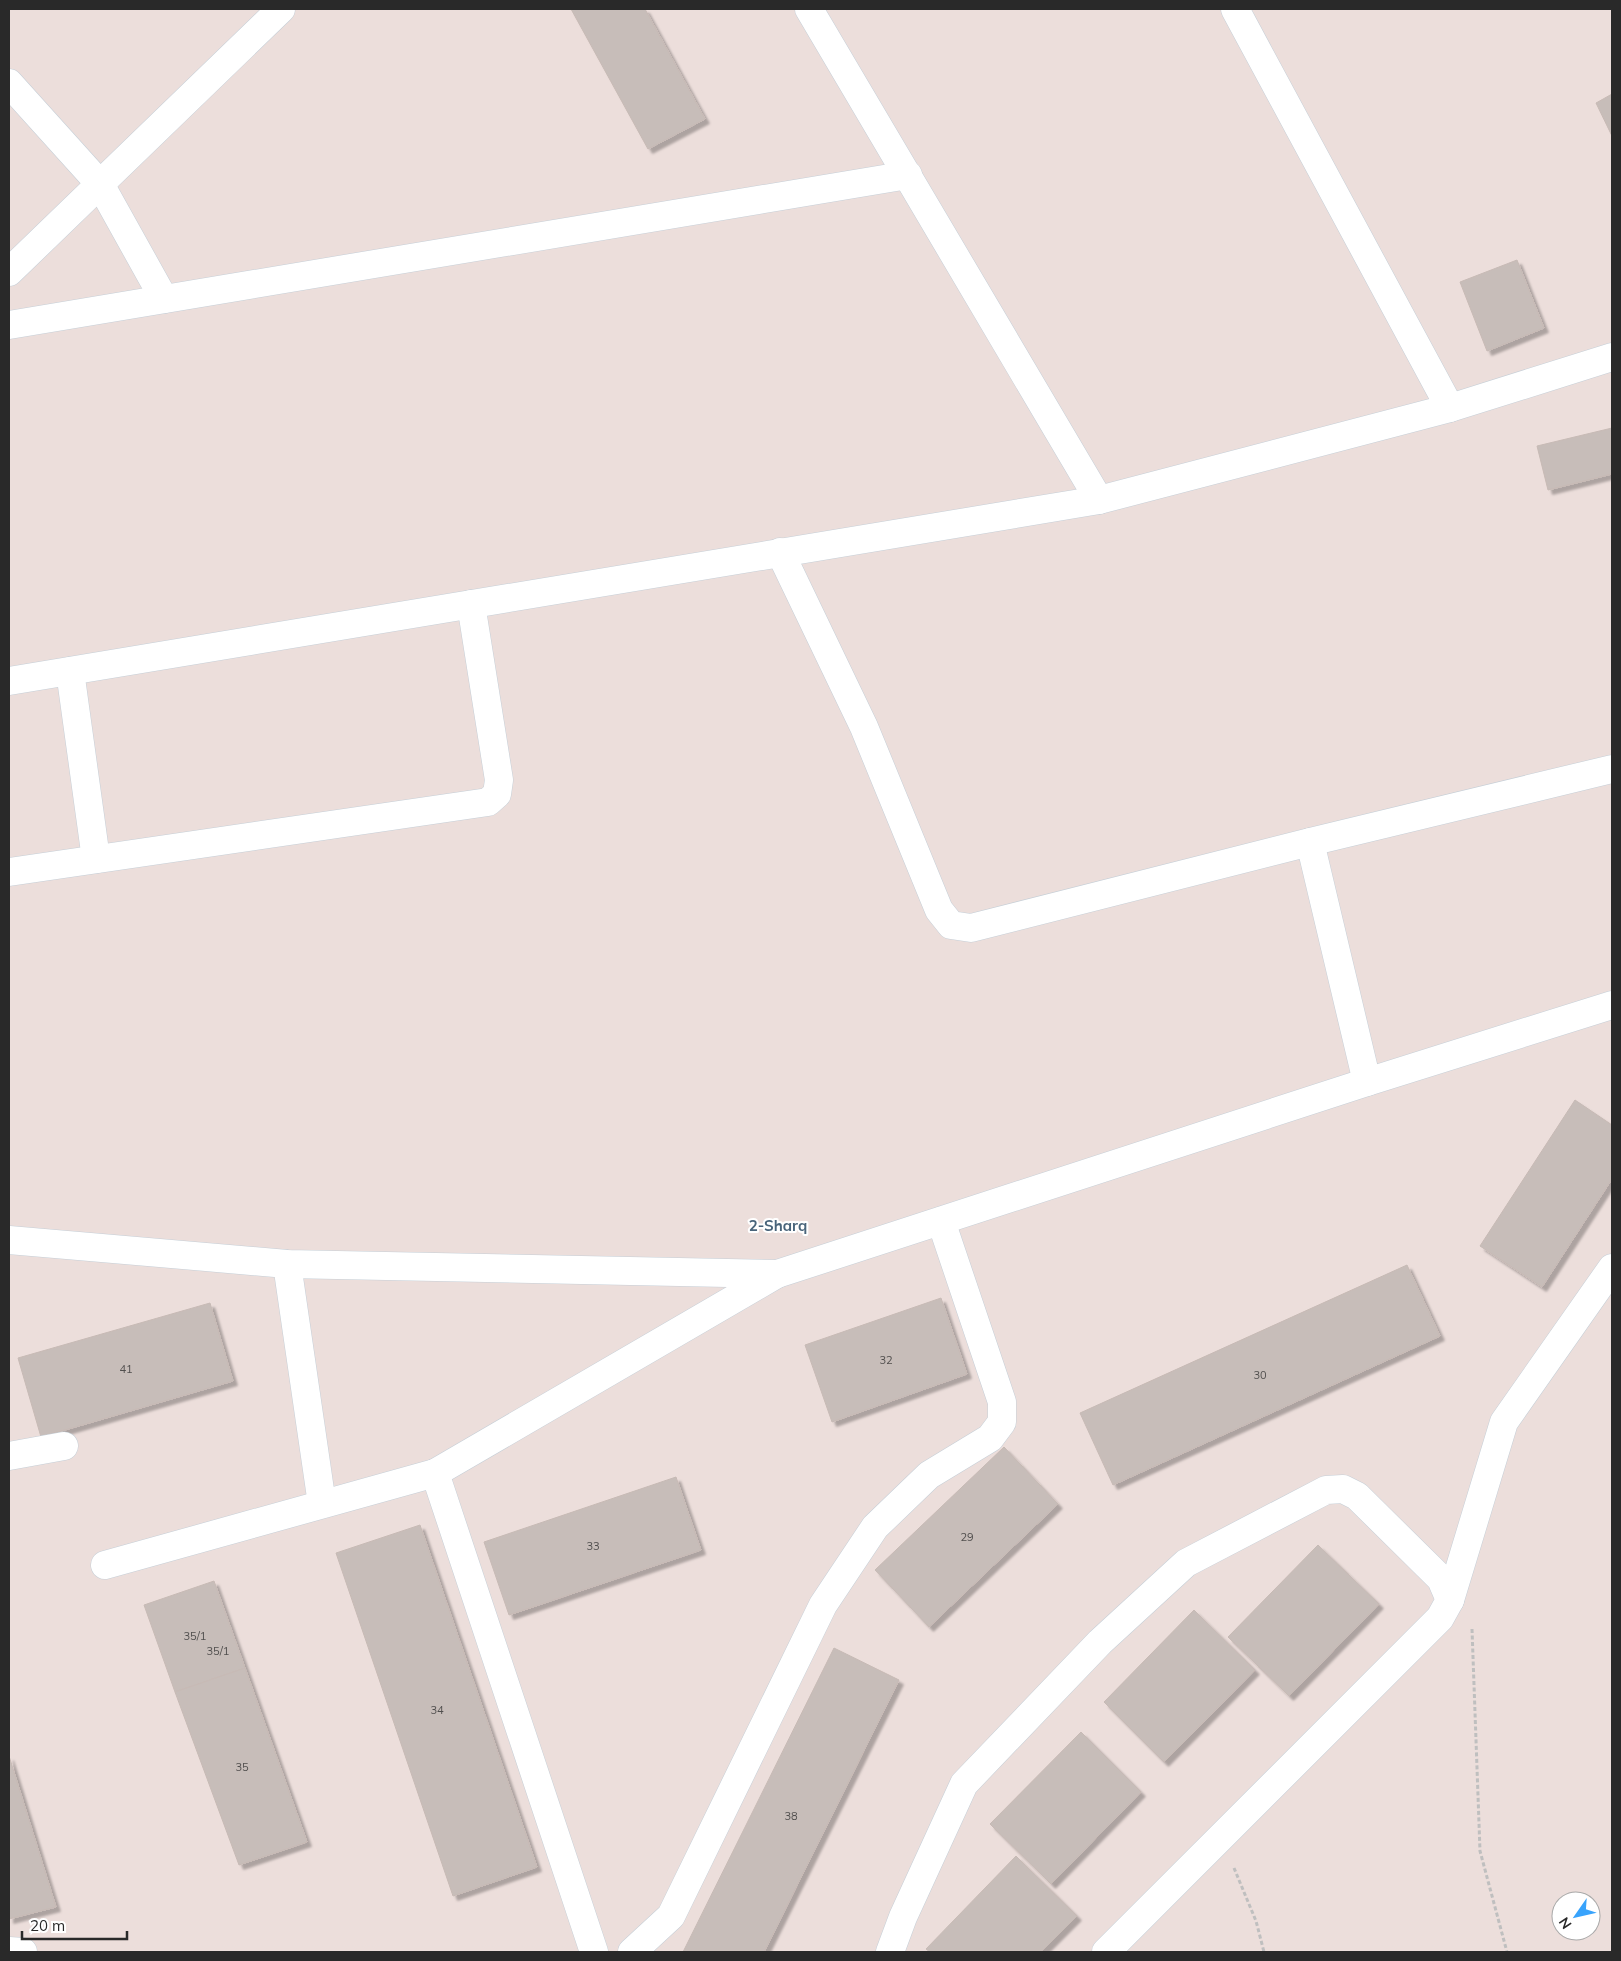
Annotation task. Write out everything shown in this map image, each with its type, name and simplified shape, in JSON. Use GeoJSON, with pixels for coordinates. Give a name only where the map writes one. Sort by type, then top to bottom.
{"type":"FeatureCollection","features":[{"type":"Feature","properties":{"kind":"street"},"geometry":{"type":"LineString","coordinates":[[9,272],[281,9]]}},
{"type":"Feature","properties":{"kind":"street"},"geometry":{"type":"LineString","coordinates":[[809,9],[1099,500]]}},
{"type":"Feature","properties":{"kind":"street"},"geometry":{"type":"LineString","coordinates":[[1235,9],[1450,408]]}},
{"type":"Feature","properties":{"kind":"street"},"geometry":{"type":"LineString","coordinates":[[9,83],[100,184],[164,299]]}},
{"type":"Feature","properties":{"kind":"street"},"geometry":{"type":"LineString","coordinates":[[9,325],[908,176]]}},
{"type":"Feature","properties":{"kind":"street"},"geometry":{"type":"LineString","coordinates":[[9,681],[1099,500],[1450,408],[1612,357]]}},
{"type":"Feature","properties":{"kind":"street"},"geometry":{"type":"LineString","coordinates":[[780,552],[864,728],[939,910],[951,925],[971,928],[1310,842],[1612,769]]}},
{"type":"Feature","properties":{"kind":"street"},"geometry":{"type":"LineString","coordinates":[[9,872],[488,802],[498,794],[499,780],[471,604]]}},
{"type":"Feature","properties":{"kind":"street"},"geometry":{"type":"LineString","coordinates":[[70,671],[96,859]]}},
{"type":"Feature","properties":{"kind":"street"},"geometry":{"type":"LineString","coordinates":[[1310,842],[1367,1082]]}},
{"type":"Feature","properties":{"kind":"street"},"geometry":{"type":"LineString","coordinates":[[105,1565],[435,1473],[777,1274],[1367,1082],[1612,1005]]}},
{"type":"Feature","properties":{"kind":"street"},"geometry":{"type":"LineString","coordinates":[[632,1952],[671,1916],[824,1605],[875,1527],[929,1475],[990,1438],[1002,1422],[1002,1402],[942,1221]]}},
{"type":"Feature","properties":{"kind":"street"},"geometry":{"type":"LineString","coordinates":[[9,1240],[287,1264],[777,1274]]}},
{"type":"Feature","properties":{"kind":"street"},"geometry":{"type":"LineString","coordinates":[[287,1264],[322,1504]]}},
{"type":"Feature","properties":{"kind":"street"},"geometry":{"type":"LineString","coordinates":[[1106,1952],[1440,1618],[1450,1600],[1504,1422],[1612,1268]]}},
{"type":"Feature","properties":{"kind":"street"},"geometry":{"type":"LineString","coordinates":[[9,1456],[64,1446]]}},
{"type":"Feature","properties":{"kind":"street"},"geometry":{"type":"LineString","coordinates":[[435,1473],[594,1952]]}},
{"type":"Feature","properties":{"kind":"street"},"geometry":{"type":"LineString","coordinates":[[890,1952],[903,1917],[964,1784],[1100,1642],[1186,1563],[1326,1490],[1343,1489],[1357,1496],[1441,1579],[1450,1600]]}},
{"type":"Feature","properties":{"kind":"street"},"geometry":{"type":"LineString","coordinates":[[9,1951],[23,1952]]}},
{"type":"Feature","properties":{"kind":"path"},"geometry":{"type":"LineString","coordinates":[[1450,1600],[1472,1616],[1480,1851],[1507,1952]]}},
{"type":"Feature","properties":{"kind":"path"},"geometry":{"type":"LineString","coordinates":[[1217,1840],[1232,1864],[1256,1922],[1264,1952]]}},
{"type":"Feature","properties":{"kind":"building"},"geometry":{"type":"Polygon","coordinates":[[[571,9],[645,9],[705,119],[648,149],[571,9]]]}},
{"type":"Feature","properties":{"kind":"building"},"geometry":{"type":"Polygon","coordinates":[[[1612,94],[1612,136],[1596,103],[1612,94]]]}},
{"type":"Feature","properties":{"kind":"building"},"geometry":{"type":"Polygon","coordinates":[[[1517,260],[1544,328],[1487,351],[1460,282],[1517,260]]]}},
{"type":"Feature","properties":{"kind":"building"},"geometry":{"type":"Polygon","coordinates":[[[1612,428],[1612,474],[1548,490],[1537,446],[1612,428]]]}},
{"type":"Feature","properties":{"kind":"building"},"geometry":{"type":"Polygon","coordinates":[[[1575,1100],[1612,1125],[1612,1179],[1542,1287],[1480,1246],[1575,1100]]]}},
{"type":"Feature","properties":{"kind":"building"},"geometry":{"type":"Polygon","coordinates":[[[1407,1265],[1440,1336],[1113,1485],[1080,1413],[1407,1265]]]}},
{"type":"Feature","properties":{"kind":"building"},"geometry":{"type":"Polygon","coordinates":[[[941,1298],[967,1374],[832,1422],[805,1345],[941,1298]]]}},
{"type":"Feature","properties":{"kind":"building"},"geometry":{"type":"Polygon","coordinates":[[[210,1303],[233,1381],[41,1437],[18,1358],[210,1303]]]}},
{"type":"Feature","properties":{"kind":"building"},"geometry":{"type":"Polygon","coordinates":[[[1004,1447],[1058,1504],[929,1627],[875,1570],[1004,1447]]]}},
{"type":"Feature","properties":{"kind":"building"},"geometry":{"type":"Polygon","coordinates":[[[676,1477],[701,1550],[509,1615],[484,1542],[676,1477]]]}},
{"type":"Feature","properties":{"kind":"building"},"geometry":{"type":"Polygon","coordinates":[[[420,1525],[537,1867],[453,1896],[336,1553],[420,1525]]]}},
{"type":"Feature","properties":{"kind":"building"},"geometry":{"type":"Polygon","coordinates":[[[1318,1545],[1379,1604],[1289,1696],[1228,1637],[1318,1545]]]}},
{"type":"Feature","properties":{"kind":"building"},"geometry":{"type":"Polygon","coordinates":[[[214,1581],[245,1668],[175,1692],[144,1605],[214,1581]]]}},
{"type":"Feature","properties":{"kind":"building"},"geometry":{"type":"Polygon","coordinates":[[[1194,1610],[1255,1670],[1164,1762],[1104,1702],[1194,1610]]]}},
{"type":"Feature","properties":{"kind":"building"},"geometry":{"type":"Polygon","coordinates":[[[834,1648],[899,1680],[764,1952],[683,1952],[834,1648]]]}},
{"type":"Feature","properties":{"kind":"building"},"geometry":{"type":"Polygon","coordinates":[[[245,1668],[307,1842],[239,1865],[175,1692],[245,1668]]]}},
{"type":"Feature","properties":{"kind":"building"},"geometry":{"type":"Polygon","coordinates":[[[1081,1732],[1141,1792],[1051,1884],[990,1824],[1081,1732]]]}},
{"type":"Feature","properties":{"kind":"building"},"geometry":{"type":"Polygon","coordinates":[[[9,1756],[56,1907],[9,1919],[9,1756]]]}},
{"type":"Feature","properties":{"kind":"building"},"geometry":{"type":"Polygon","coordinates":[[[1016,1856],[1077,1916],[1041,1952],[930,1952],[926,1949],[1016,1856]]]}},
{"type":"Feature","properties":{"kind":"district","name":"2-Sharq"},"geometry":{"type":"Point","coordinates":[778,1225]}}]}
